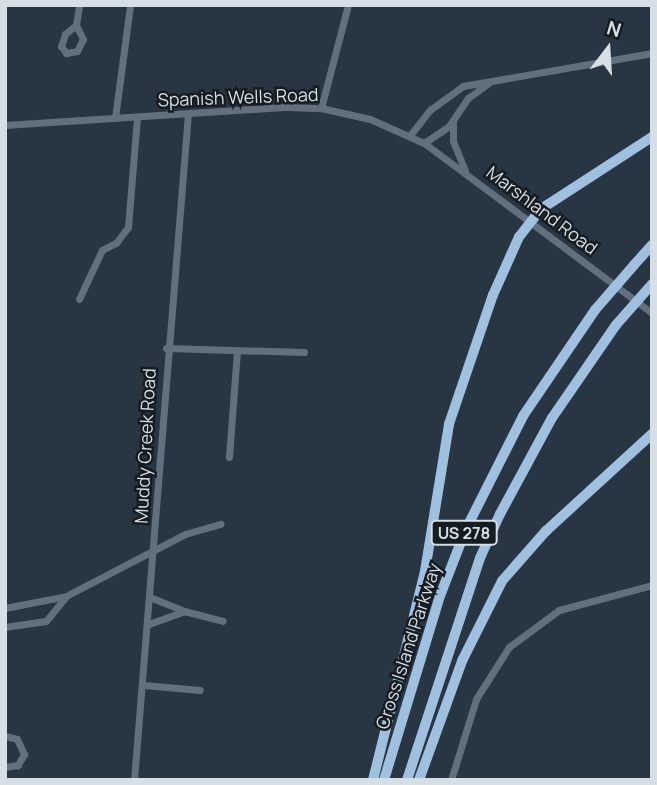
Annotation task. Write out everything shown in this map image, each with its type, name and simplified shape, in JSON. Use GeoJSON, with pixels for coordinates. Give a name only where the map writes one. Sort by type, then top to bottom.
{"type":"FeatureCollection","features":[{"type":"Feature","properties":{"kind":"highway"},"geometry":{"type":"LineString","coordinates":[[373,780],[425,572],[453,412],[493,295],[531,220],[541,208],[652,137]]}},
{"type":"Feature","properties":{"kind":"highway","name":"Cross Island Parkway"},"geometry":{"type":"LineString","coordinates":[[384,780],[440,596],[466,529],[523,416],[595,310],[652,245]]}},
{"type":"Feature","properties":{"kind":"highway","name":"US 278"},"geometry":{"type":"LineString","coordinates":[[407,780],[480,558],[500,514],[552,418],[616,325],[652,284]]}},
{"type":"Feature","properties":{"kind":"highway"},"geometry":{"type":"LineString","coordinates":[[419,780],[471,639],[502,581],[545,531],[652,434]]}},
{"type":"Feature","properties":{"kind":"street"},"geometry":{"type":"LineString","coordinates":[[76,25],[79,5]]}},
{"type":"Feature","properties":{"kind":"street"},"geometry":{"type":"LineString","coordinates":[[115,118],[130,5]]}},
{"type":"Feature","properties":{"kind":"street"},"geometry":{"type":"LineString","coordinates":[[321,108],[348,5]]}},
{"type":"Feature","properties":{"kind":"street"},"geometry":{"type":"LineString","coordinates":[[411,134],[445,97],[463,86],[652,53]]}},
{"type":"Feature","properties":{"kind":"street"},"geometry":{"type":"LineString","coordinates":[[424,143],[454,120],[468,97],[490,83]]}},
{"type":"Feature","properties":{"kind":"street","name":"Spanish Wells Road"},"geometry":{"type":"LineString","coordinates":[[5,125],[188,113],[321,108],[411,134]]}},
{"type":"Feature","properties":{"kind":"street","name":"Muddy Creek Road"},"geometry":{"type":"LineString","coordinates":[[134,780],[152,598],[166,348],[188,113]]}},
{"type":"Feature","properties":{"kind":"street"},"geometry":{"type":"LineString","coordinates":[[79,299],[102,250],[116,243],[128,227],[137,117]]}},
{"type":"Feature","properties":{"kind":"street"},"geometry":{"type":"LineString","coordinates":[[454,120],[453,141],[465,171]]}},
{"type":"Feature","properties":{"kind":"street","name":"Marshland Road"},"geometry":{"type":"LineString","coordinates":[[411,134],[531,220],[652,313]]}},
{"type":"Feature","properties":{"kind":"street"},"geometry":{"type":"LineString","coordinates":[[166,348],[304,352]]}},
{"type":"Feature","properties":{"kind":"street"},"geometry":{"type":"LineString","coordinates":[[229,457],[237,350]]}},
{"type":"Feature","properties":{"kind":"street"},"geometry":{"type":"LineString","coordinates":[[5,608],[66,596],[185,534],[221,524]]}},
{"type":"Feature","properties":{"kind":"street"},"geometry":{"type":"LineString","coordinates":[[451,780],[475,699],[509,647],[559,610],[652,584]]}},
{"type":"Feature","properties":{"kind":"street"},"geometry":{"type":"LineString","coordinates":[[5,627],[46,621],[66,596]]}},
{"type":"Feature","properties":{"kind":"street"},"geometry":{"type":"LineString","coordinates":[[152,598],[184,611],[223,621]]}},
{"type":"Feature","properties":{"kind":"street"},"geometry":{"type":"LineString","coordinates":[[149,624],[184,611]]}},
{"type":"Feature","properties":{"kind":"street"},"geometry":{"type":"LineString","coordinates":[[144,685],[200,690]]}},
{"type":"Feature","properties":{"kind":"street"},"geometry":{"type":"LineString","coordinates":[[5,736],[17,738],[24,754],[18,765],[5,767]]}}]}
